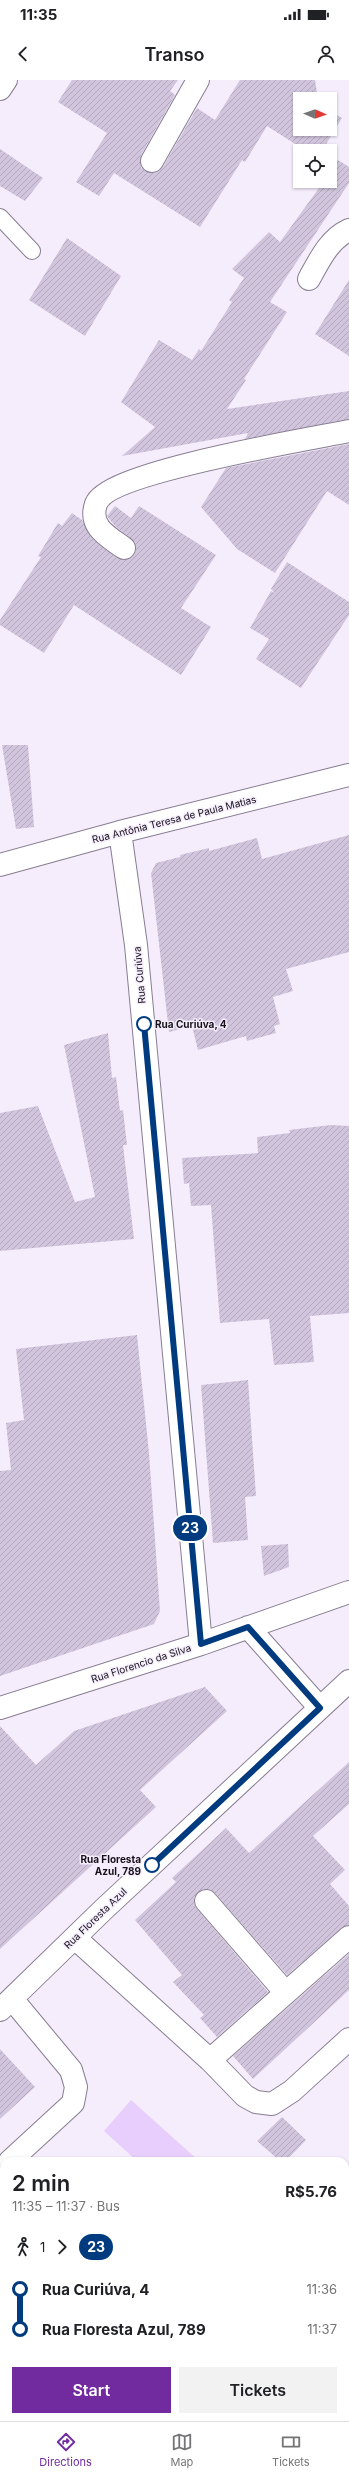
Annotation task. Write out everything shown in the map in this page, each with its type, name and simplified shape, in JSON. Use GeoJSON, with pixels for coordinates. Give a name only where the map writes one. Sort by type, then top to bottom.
{"type":"FeatureCollection","features":[{"type":"Feature","properties":{"kind":"street"},"geometry":{"type":"LineString","coordinates":[[0,89],[6,80]]}},
{"type":"Feature","properties":{"kind":"street"},"geometry":{"type":"LineString","coordinates":[[152,162],[198,80]]}},
{"type":"Feature","properties":{"kind":"street"},"geometry":{"type":"LineString","coordinates":[[309,279],[324,252],[342,233],[349,230]]}},
{"type":"Feature","properties":{"kind":"street"},"geometry":{"type":"LineString","coordinates":[[124,548],[99,530],[94,518],[96,503],[110,489],[168,469],[349,431]]}},
{"type":"Feature","properties":{"kind":"street","name":"Rua Antônia Teresa de Paula Matias"},"geometry":{"type":"LineString","coordinates":[[0,865],[120,832],[349,775]]}},
{"type":"Feature","properties":{"kind":"street","name":"Rua Curiúva"},"geometry":{"type":"LineString","coordinates":[[120,832],[137,953],[201,1644]]}},
{"type":"Feature","properties":{"kind":"street","name":"Rua Florencio da Silva"},"geometry":{"type":"LineString","coordinates":[[0,1708],[201,1644],[349,1592]]}},
{"type":"Feature","properties":{"kind":"street"},"geometry":{"type":"LineString","coordinates":[[248,1627],[320,1708]]}},
{"type":"Feature","properties":{"kind":"street","name":"Rua Floresta Azul"},"geometry":{"type":"LineString","coordinates":[[6,2004],[349,1681]]}},
{"type":"Feature","properties":{"kind":"street"},"geometry":{"type":"LineString","coordinates":[[206,1901],[286,1993]]}},
{"type":"Feature","properties":{"kind":"street"},"geometry":{"type":"LineString","coordinates":[[210,2060],[349,1937]]}},
{"type":"Feature","properties":{"kind":"street"},"geometry":{"type":"LineString","coordinates":[[75,1938],[210,2060],[245,2096],[256,2102],[272,2104],[292,2091],[349,2039]]}},
{"type":"Feature","properties":{"kind":"street"},"geometry":{"type":"LineString","coordinates":[[6,2004],[71,2070],[76,2087],[73,2103],[14,2157]]}},
{"type":"Feature","properties":{"kind":"lane"},"geometry":{"type":"LineString","coordinates":[[0,217],[32,251]]}},
{"type":"Feature","properties":{"kind":"green space"},"geometry":{"type":"Polygon","coordinates":[[[131,2100],[195,2157],[133,2157],[104,2131],[131,2100]]]}},
{"type":"Feature","properties":{"kind":"building"},"geometry":{"type":"Polygon","coordinates":[[[72,80],[178,80],[170,91],[175,95],[141,155],[141,168],[152,173],[158,172],[163,167],[197,108],[215,120],[240,80],[315,80],[317,92],[293,92],[293,136],[331,136],[326,144],[295,144],[267,126],[245,162],[242,160],[200,227],[114,173],[99,196],[76,182],[107,133],[58,102],[72,80]]]}},
{"type":"Feature","properties":{"kind":"building"},"geometry":{"type":"Polygon","coordinates":[[[337,115],[342,118],[337,126],[337,115]]]}},
{"type":"Feature","properties":{"kind":"building"},"geometry":{"type":"Polygon","coordinates":[[[0,149],[43,178],[25,201],[0,186],[0,149]]]}},
{"type":"Feature","properties":{"kind":"building"},"geometry":{"type":"Polygon","coordinates":[[[338,160],[349,167],[349,183],[270,302],[287,312],[244,379],[246,380],[227,409],[349,391],[349,419],[245,439],[248,433],[122,456],[155,427],[121,402],[159,340],[192,360],[199,349],[201,351],[232,302],[229,300],[244,278],[232,269],[269,232],[280,242],[319,188],[337,188],[338,160]]]}},
{"type":"Feature","properties":{"kind":"building"},"geometry":{"type":"Polygon","coordinates":[[[67,238],[121,276],[85,336],[29,300],[67,238]]]}},
{"type":"Feature","properties":{"kind":"building"},"geometry":{"type":"Polygon","coordinates":[[[349,280],[349,356],[315,334],[349,280]]]}},
{"type":"Feature","properties":{"kind":"building"},"geometry":{"type":"Polygon","coordinates":[[[349,444],[349,505],[327,491],[275,573],[237,549],[201,507],[226,468],[349,444]]]}},
{"type":"Feature","properties":{"kind":"building"},"geometry":{"type":"Polygon","coordinates":[[[115,506],[131,518],[139,506],[216,555],[181,608],[211,627],[181,675],[74,605],[44,653],[0,625],[0,620],[41,557],[38,556],[58,523],[62,526],[72,513],[82,520],[93,539],[117,558],[123,560],[134,555],[136,549],[135,542],[115,526],[107,516],[115,506]]]}},
{"type":"Feature","properties":{"kind":"building"},"geometry":{"type":"Polygon","coordinates":[[[287,562],[349,602],[349,615],[301,688],[256,659],[269,639],[250,628],[271,591],[275,593],[271,589],[287,562]]]}},
{"type":"Feature","properties":{"kind":"building"},"geometry":{"type":"Polygon","coordinates":[[[2,745],[28,745],[34,827],[16,829],[2,745]]]}},
{"type":"Feature","properties":{"kind":"building"},"geometry":{"type":"Polygon","coordinates":[[[349,835],[349,952],[286,969],[293,991],[273,997],[280,1024],[274,1026],[276,1033],[247,1041],[246,1036],[198,1050],[192,1026],[169,1032],[151,873],[156,863],[180,857],[180,855],[209,848],[209,851],[257,838],[262,859],[349,835]]]}},
{"type":"Feature","properties":{"kind":"building"},"geometry":{"type":"Polygon","coordinates":[[[108,1033],[112,1078],[116,1077],[120,1111],[123,1110],[127,1145],[123,1145],[134,1239],[0,1251],[0,1113],[38,1106],[75,1202],[95,1197],[64,1045],[108,1033]]]}},
{"type":"Feature","properties":{"kind":"building"},"geometry":{"type":"Polygon","coordinates":[[[331,1125],[349,1126],[349,1313],[310,1316],[314,1362],[274,1365],[269,1319],[220,1323],[211,1205],[191,1206],[189,1183],[184,1184],[182,1158],[258,1153],[257,1137],[290,1133],[289,1130],[331,1125]]]}},
{"type":"Feature","properties":{"kind":"building"},"geometry":{"type":"Polygon","coordinates":[[[137,1335],[149,1453],[160,1611],[154,1624],[0,1676],[0,1471],[11,1470],[6,1423],[24,1420],[16,1349],[137,1335]]]}},
{"type":"Feature","properties":{"kind":"building"},"geometry":{"type":"Polygon","coordinates":[[[248,1380],[256,1496],[245,1497],[248,1540],[213,1543],[201,1385],[248,1380]]]}},
{"type":"Feature","properties":{"kind":"building"},"geometry":{"type":"Polygon","coordinates":[[[288,1544],[289,1567],[264,1576],[261,1546],[288,1544]]]}},
{"type":"Feature","properties":{"kind":"building"},"geometry":{"type":"Polygon","coordinates":[[[205,1687],[227,1711],[140,1790],[156,1807],[0,1949],[0,1726],[36,1765],[74,1731],[205,1687]]]}},
{"type":"Feature","properties":{"kind":"building"},"geometry":{"type":"Polygon","coordinates":[[[349,1762],[349,1804],[313,1836],[345,1870],[330,1884],[349,1906],[349,1925],[341,1928],[287,1975],[215,1893],[203,1889],[194,1897],[194,1903],[197,1909],[268,1992],[217,2037],[200,2018],[204,2015],[173,1982],[182,1975],[135,1920],[176,1882],[172,1878],[226,1828],[249,1853],[349,1762]]]}},
{"type":"Feature","properties":{"kind":"building"},"geometry":{"type":"Polygon","coordinates":[[[349,1954],[349,1990],[253,2079],[233,2056],[349,1954]]]}},
{"type":"Feature","properties":{"kind":"building"},"geometry":{"type":"Polygon","coordinates":[[[0,2049],[35,2087],[0,2119],[0,2049]]]}},
{"type":"Feature","properties":{"kind":"building"},"geometry":{"type":"Polygon","coordinates":[[[282,2117],[306,2140],[290,2157],[275,2157],[257,2141],[282,2117]]]}},
{"type":"Feature","properties":{"kind":"bus line","name":"23"},"geometry":{"type":"LineString","coordinates":[[144,1024],[201,1644],[248,1627],[320,1708],[152,1865]]}},
{"type":"Feature","properties":{"kind":"place","name":"Rua Curiúva, 4"},"geometry":{"type":"Point","coordinates":[144,1024]}},
{"type":"Feature","properties":{"kind":"place","name":"Rua Floresta Azul, 789"},"geometry":{"type":"Point","coordinates":[152,1865]}}]}
